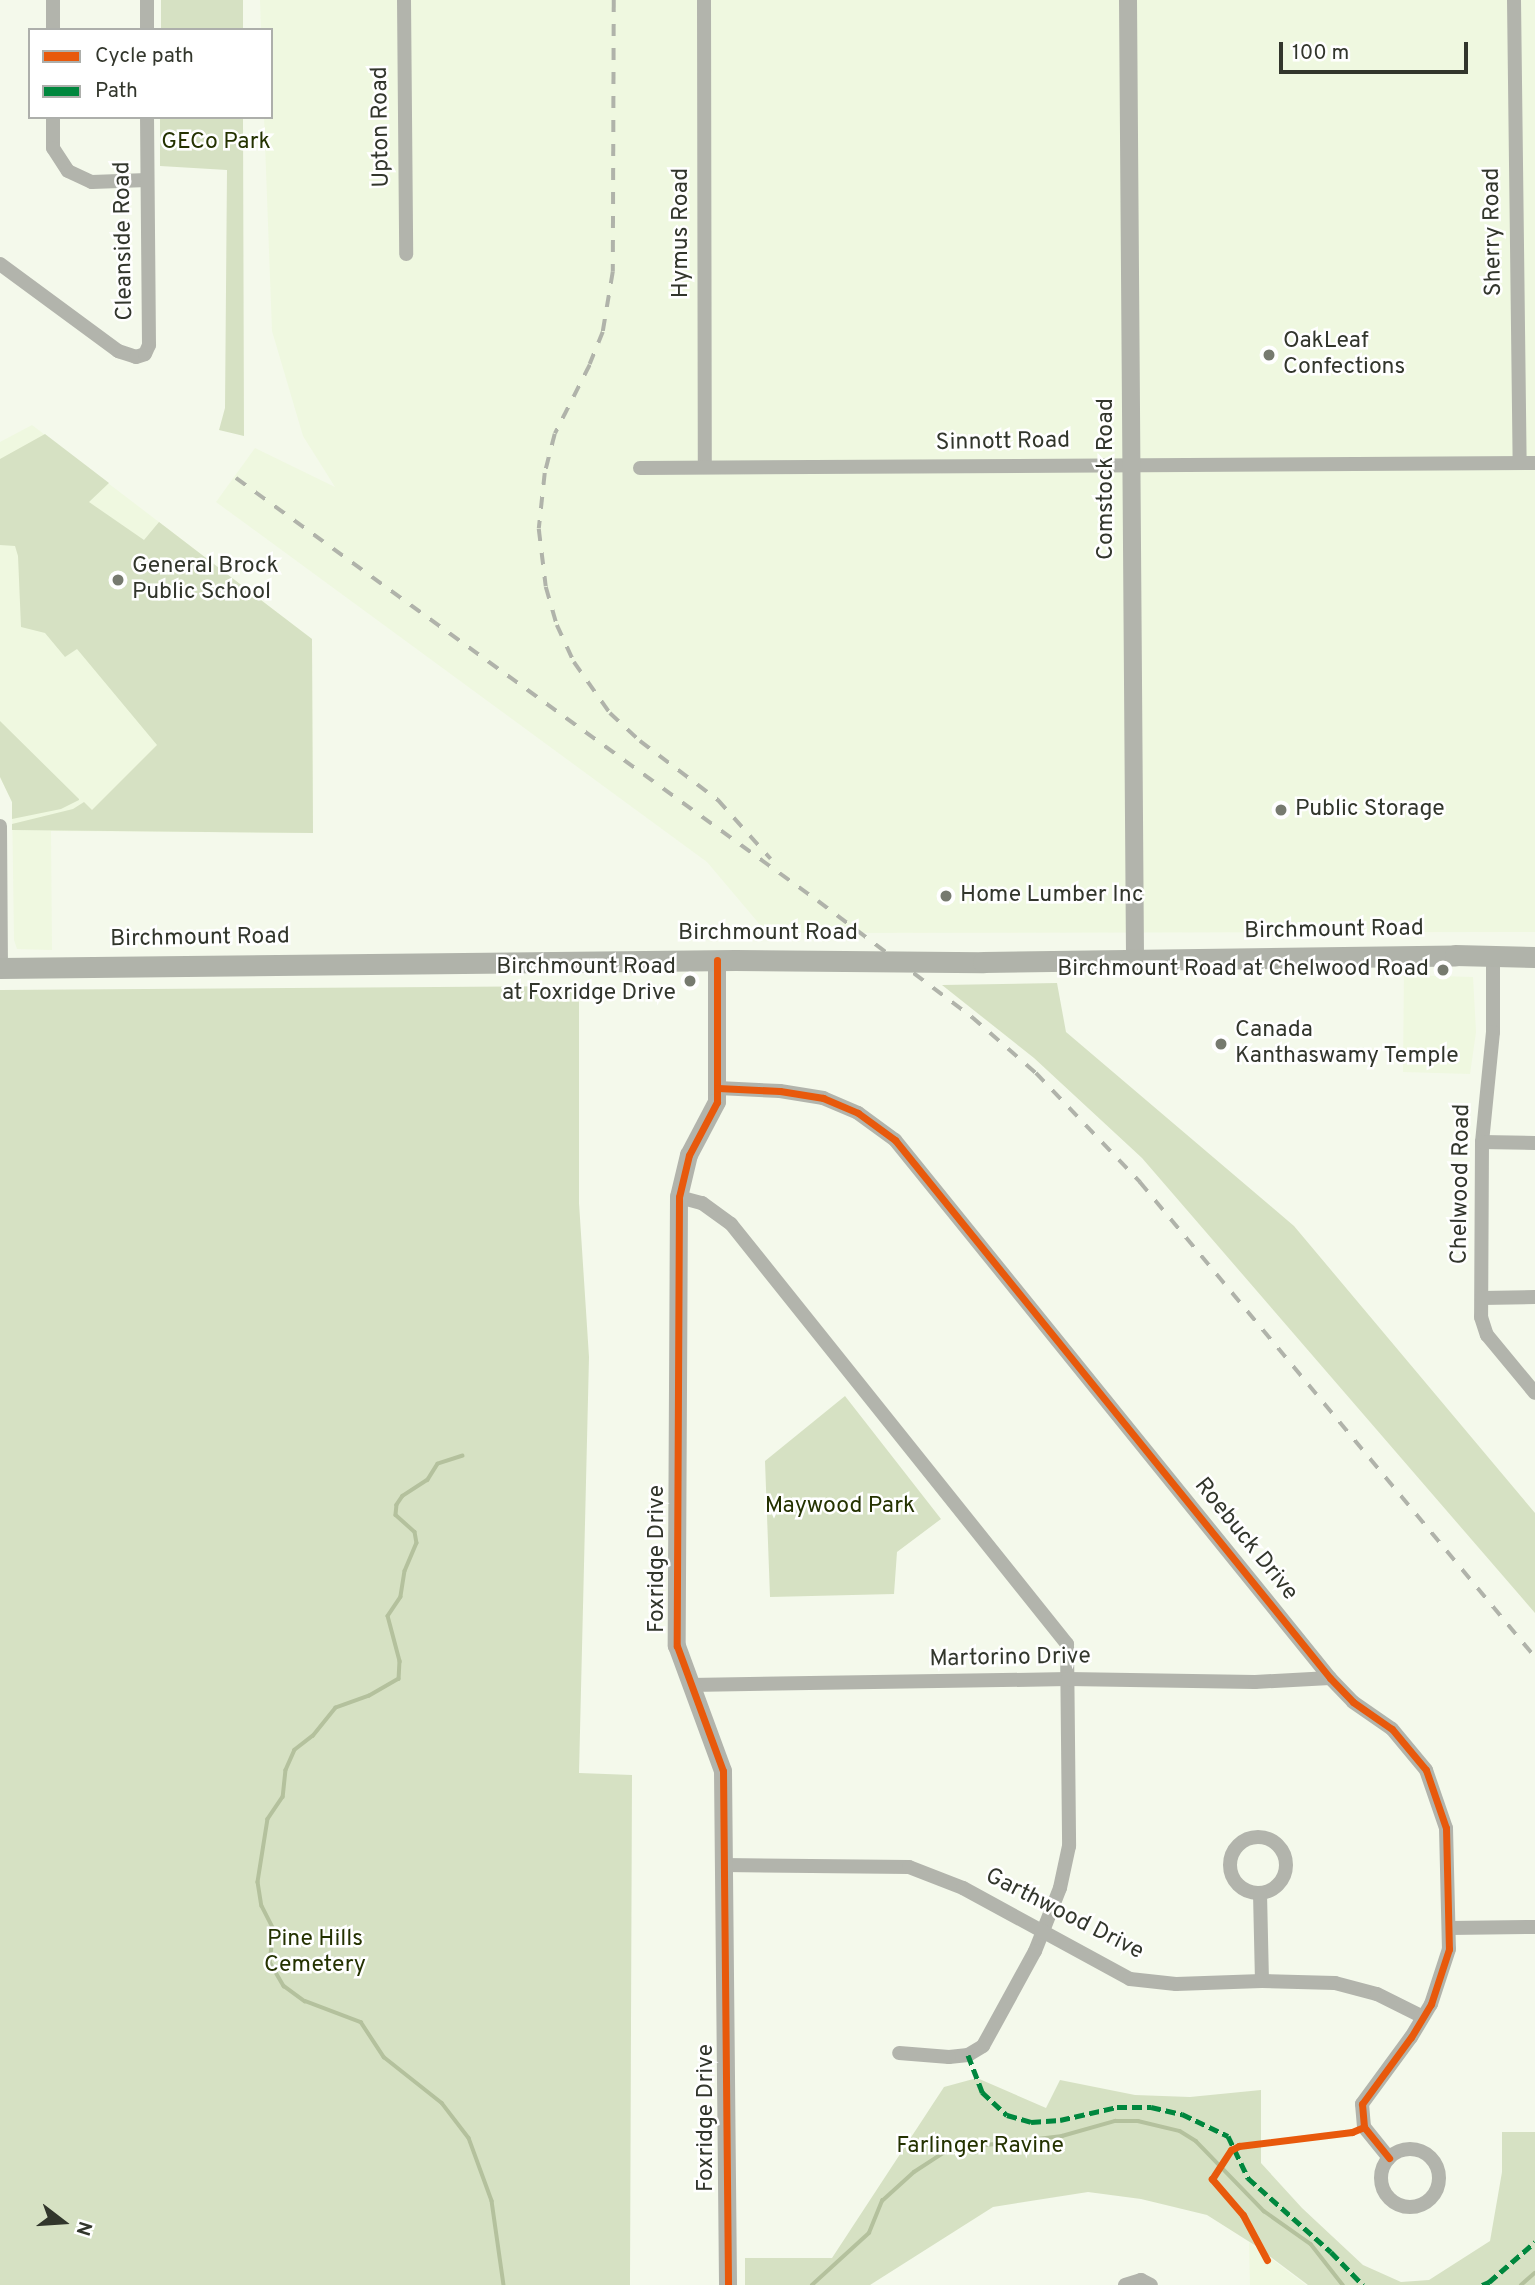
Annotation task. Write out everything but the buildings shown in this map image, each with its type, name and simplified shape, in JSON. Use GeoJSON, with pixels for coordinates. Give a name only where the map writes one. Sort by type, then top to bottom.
{"type":"FeatureCollection","features":[{"type":"Feature","properties":{"kind":"main road","name":"Birchmount Road"},"geometry":{"type":"LineString","coordinates":[[0,968],[717,960],[983,962],[1135,958],[1535,957]]}},
{"type":"Feature","properties":{"kind":"street"},"geometry":{"type":"LineString","coordinates":[[53,0],[53,28]]}},
{"type":"Feature","properties":{"kind":"street"},"geometry":{"type":"LineString","coordinates":[[147,0],[147,28]]}},
{"type":"Feature","properties":{"kind":"street","name":"Upton Road"},"geometry":{"type":"LineString","coordinates":[[404,0],[406,254]]}},
{"type":"Feature","properties":{"kind":"street","name":"Hymus Road"},"geometry":{"type":"LineString","coordinates":[[704,0],[705,466]]}},
{"type":"Feature","properties":{"kind":"street","name":"Comstock Road"},"geometry":{"type":"LineString","coordinates":[[1128,0],[1135,958]]}},
{"type":"Feature","properties":{"kind":"street","name":"Sherry Road"},"geometry":{"type":"LineString","coordinates":[[1514,0],[1520,463]]}},
{"type":"Feature","properties":{"kind":"street"},"geometry":{"type":"LineString","coordinates":[[53,119],[53,148],[68,171],[92,182],[147,180]]}},
{"type":"Feature","properties":{"kind":"street","name":"Cleanside Road"},"geometry":{"type":"LineString","coordinates":[[0,264],[118,351],[136,358],[145,354],[149,345],[147,119]]}},
{"type":"Feature","properties":{"kind":"street","name":"Sinnott Road"},"geometry":{"type":"LineString","coordinates":[[640,468],[1535,463]]}},
{"type":"Feature","properties":{"kind":"street"},"geometry":{"type":"LineString","coordinates":[[0,826],[0,968]]}},
{"type":"Feature","properties":{"kind":"street","name":"Chelwood Road"},"geometry":{"type":"LineString","coordinates":[[1493,958],[1493,1032],[1482,1142],[1481,1317],[1487,1335],[1535,1393]]}},
{"type":"Feature","properties":{"kind":"street","name":"Foxridge Drive"},"geometry":{"type":"LineString","coordinates":[[717,960],[717,1102],[689,1155],[679,1197],[676,1275],[677,1646],[723,1771],[727,2285]]}},
{"type":"Feature","properties":{"kind":"street","name":"Roebuck Drive"},"geometry":{"type":"LineString","coordinates":[[718,1088],[780,1091],[823,1098],[858,1114],[895,1140],[1330,1678],[1353,1702],[1392,1729],[1426,1770],[1446,1828],[1450,1928],[1444,1969],[1423,2017],[1362,2104],[1364,2127],[1389,2158]]}},
{"type":"Feature","properties":{"kind":"street"},"geometry":{"type":"LineString","coordinates":[[1482,1142],[1535,1143]]}},
{"type":"Feature","properties":{"kind":"street"},"geometry":{"type":"LineString","coordinates":[[679,1197],[702,1203],[731,1224],[1042,1609],[1067,1644],[1069,1846],[1060,1888],[1035,1951],[983,2046],[968,2055],[949,2057],[899,2053]]}},
{"type":"Feature","properties":{"kind":"street"},"geometry":{"type":"LineString","coordinates":[[1482,1298],[1535,1297]]}},
{"type":"Feature","properties":{"kind":"street","name":"Martorino Drive"},"geometry":{"type":"LineString","coordinates":[[690,1685],[1068,1679],[1255,1682],[1330,1678]]}},
{"type":"Feature","properties":{"kind":"street","name":"Garthwood Drive"},"geometry":{"type":"LineString","coordinates":[[724,1865],[909,1867],[963,1888],[1130,1979],[1176,1984],[1262,1980],[1335,1983],[1377,1994],[1423,2017]]}},
{"type":"Feature","properties":{"kind":"street"},"geometry":{"type":"LineString","coordinates":[[1260,1893],[1262,1980]]}},
{"type":"Feature","properties":{"kind":"street"},"geometry":{"type":"LineString","coordinates":[[1450,1928],[1535,1927]]}},
{"type":"Feature","properties":{"kind":"street"},"geometry":{"type":"LineString","coordinates":[[1405,2149],[1414,2149],[1430,2157],[1436,2165],[1439,2183],[1430,2199],[1413,2207],[1394,2202],[1382,2186],[1384,2167],[1389,2158],[1405,2149]]}},
{"type":"Feature","properties":{"kind":"street"},"geometry":{"type":"LineString","coordinates":[[1125,2285],[1140,2280],[1151,2285]]}},
{"type":"Feature","properties":{"kind":"shaded area"},"geometry":{"type":"Polygon","coordinates":[[[260,0],[1535,0],[1535,932],[767,933],[707,862],[216,502],[255,448],[335,487],[303,436],[272,331],[264,119],[273,119],[273,28],[261,28],[260,0]]]}},
{"type":"Feature","properties":{"kind":"shaded area","name":"General Brock Public School"},"geometry":{"type":"Polygon","coordinates":[[[32,425],[312,639],[313,833],[51,831],[52,950],[17,949],[14,940],[12,802],[0,777],[0,442],[32,425]]]}},
{"type":"Feature","properties":{"kind":"shaded area"},"geometry":{"type":"Polygon","coordinates":[[[1404,975],[1473,977],[1476,1032],[1470,1074],[1403,1072],[1404,975]]]}},
{"type":"Feature","properties":{"kind":"shaded area"},"geometry":{"type":"Polygon","coordinates":[[[1249,2242],[1306,2285],[1250,2285],[1249,2242]]]}},
{"type":"Feature","properties":{"kind":"green space"},"geometry":{"type":"Polygon","coordinates":[[[161,0],[243,0],[243,28],[161,28],[161,0]]]}},
{"type":"Feature","properties":{"kind":"green space","name":"GECo Park"},"geometry":{"type":"Polygon","coordinates":[[[160,119],[243,119],[244,436],[219,430],[225,408],[227,170],[160,166],[160,119]]]}},
{"type":"Feature","properties":{"kind":"green space","name":"General Brock Public School"},"geometry":{"type":"Polygon","coordinates":[[[45,434],[109,483],[89,502],[144,540],[159,522],[312,639],[313,833],[12,830],[12,824],[73,809],[84,802],[92,810],[157,745],[77,649],[65,657],[45,633],[21,627],[18,556],[15,546],[0,545],[0,459],[45,434]]]}},
{"type":"Feature","properties":{"kind":"green space"},"geometry":{"type":"Polygon","coordinates":[[[0,721],[79,800],[61,809],[12,819],[12,802],[0,777],[0,721]]]}},
{"type":"Feature","properties":{"kind":"green space"},"geometry":{"type":"Polygon","coordinates":[[[1057,983],[1066,1032],[1294,1226],[1535,1513],[1535,1613],[1142,1158],[1034,1058],[942,985],[1057,983]]]}},
{"type":"Feature","properties":{"kind":"green space","name":"Pine Hills Cemetery"},"geometry":{"type":"Polygon","coordinates":[[[579,986],[579,1203],[589,1357],[579,1773],[632,1775],[630,2285],[0,2285],[0,990],[579,986]]]}},
{"type":"Feature","properties":{"kind":"green space","name":"Maywood Park"},"geometry":{"type":"Polygon","coordinates":[[[845,1396],[941,1519],[897,1552],[894,1594],[770,1597],[765,1461],[845,1396]]]}},
{"type":"Feature","properties":{"kind":"green space","name":"Farlinger Ravine"},"geometry":{"type":"Polygon","coordinates":[[[977,2078],[1046,2108],[1060,2080],[1135,2095],[1190,2097],[1261,2090],[1261,2163],[1302,2208],[1363,2265],[1401,2282],[1429,2280],[1490,2241],[1502,2172],[1502,2132],[1535,2132],[1535,2285],[1308,2285],[1256,2246],[1207,2215],[1141,2199],[1088,2192],[993,2207],[870,2285],[745,2285],[745,2258],[832,2258],[944,2087],[977,2078]]]}},
{"type":"Feature","properties":{"kind":"waterway"},"geometry":{"type":"LineString","coordinates":[[463,1456],[438,1464],[428,1480],[403,1496],[397,1505],[396,1515],[415,1532],[417,1543],[405,1571],[401,1597],[388,1616],[400,1661],[399,1679],[369,1696],[336,1708],[313,1736],[295,1750],[286,1770],[283,1797],[268,1819],[258,1882],[262,1906],[274,1930],[270,1962],[284,1986],[305,2001],[361,2022],[384,2057],[442,2103],[469,2138],[492,2201],[504,2285]]}},
{"type":"Feature","properties":{"kind":"waterway"},"geometry":{"type":"LineString","coordinates":[[812,2285],[869,2233],[882,2201],[914,2172],[943,2153],[961,2148],[1062,2136],[1115,2121],[1138,2121],[1180,2131],[1196,2141],[1264,2211],[1311,2244],[1343,2285]]}},
{"type":"Feature","properties":{"kind":"waterway"},"geometry":{"type":"LineString","coordinates":[[1521,2285],[1535,2273]]}},
{"type":"Feature","properties":{"kind":"railway"},"geometry":{"type":"LineString","coordinates":[[614,0],[613,272],[603,332],[590,365],[555,434],[545,473],[539,529],[546,587],[557,625],[574,662],[610,713],[640,741],[718,800],[771,859]]}},
{"type":"Feature","properties":{"kind":"railway"},"geometry":{"type":"LineString","coordinates":[[236,478],[818,901],[972,1017],[1036,1073],[1140,1182],[1535,1657]]}},
{"type":"Feature","properties":{"kind":"marked path"},"geometry":{"type":"LineString","coordinates":[[968,2055],[982,2092],[1007,2115],[1031,2122],[1060,2120],[1117,2107],[1151,2107],[1182,2114],[1228,2136],[1248,2178],[1331,2252],[1363,2285]]}},
{"type":"Feature","properties":{"kind":"marked path"},"geometry":{"type":"LineString","coordinates":[[1482,2285],[1535,2242]]}},
{"type":"Feature","properties":{"kind":"cycle path"},"geometry":{"type":"LineString","coordinates":[[717,960],[717,1102],[689,1155],[679,1197],[677,1646],[723,1771],[728,2285]]}},
{"type":"Feature","properties":{"kind":"cycle path"},"geometry":{"type":"LineString","coordinates":[[718,1088],[780,1091],[823,1098],[858,1113],[895,1140],[1330,1678],[1353,1702],[1392,1729],[1426,1770],[1446,1828],[1449,1949],[1431,2004],[1411,2037],[1362,2104],[1364,2127],[1389,2158]]}},
{"type":"Feature","properties":{"kind":"cycle path"},"geometry":{"type":"LineString","coordinates":[[1267,2260],[1243,2215],[1212,2179],[1231,2150],[1239,2146],[1352,2132],[1364,2127]]}},
{"type":"Feature","properties":{"kind":"place","name":"OakLeaf Confections"},"geometry":{"type":"Point","coordinates":[1269,355]}},
{"type":"Feature","properties":{"kind":"place","name":"General Brock Public School"},"geometry":{"type":"Point","coordinates":[118,580]}},
{"type":"Feature","properties":{"kind":"place","name":"Public Storage"},"geometry":{"type":"Point","coordinates":[1281,810]}},
{"type":"Feature","properties":{"kind":"place","name":"Home Lumber Inc"},"geometry":{"type":"Point","coordinates":[946,896]}},
{"type":"Feature","properties":{"kind":"place","name":"Birchmount Road at Chelwood Road"},"geometry":{"type":"Point","coordinates":[1443,970]}},
{"type":"Feature","properties":{"kind":"place","name":"Birchmount Road at Foxridge Drive"},"geometry":{"type":"Point","coordinates":[690,981]}},
{"type":"Feature","properties":{"kind":"place","name":"Canada Kanthaswamy Temple"},"geometry":{"type":"Point","coordinates":[1221,1044]}}]}
